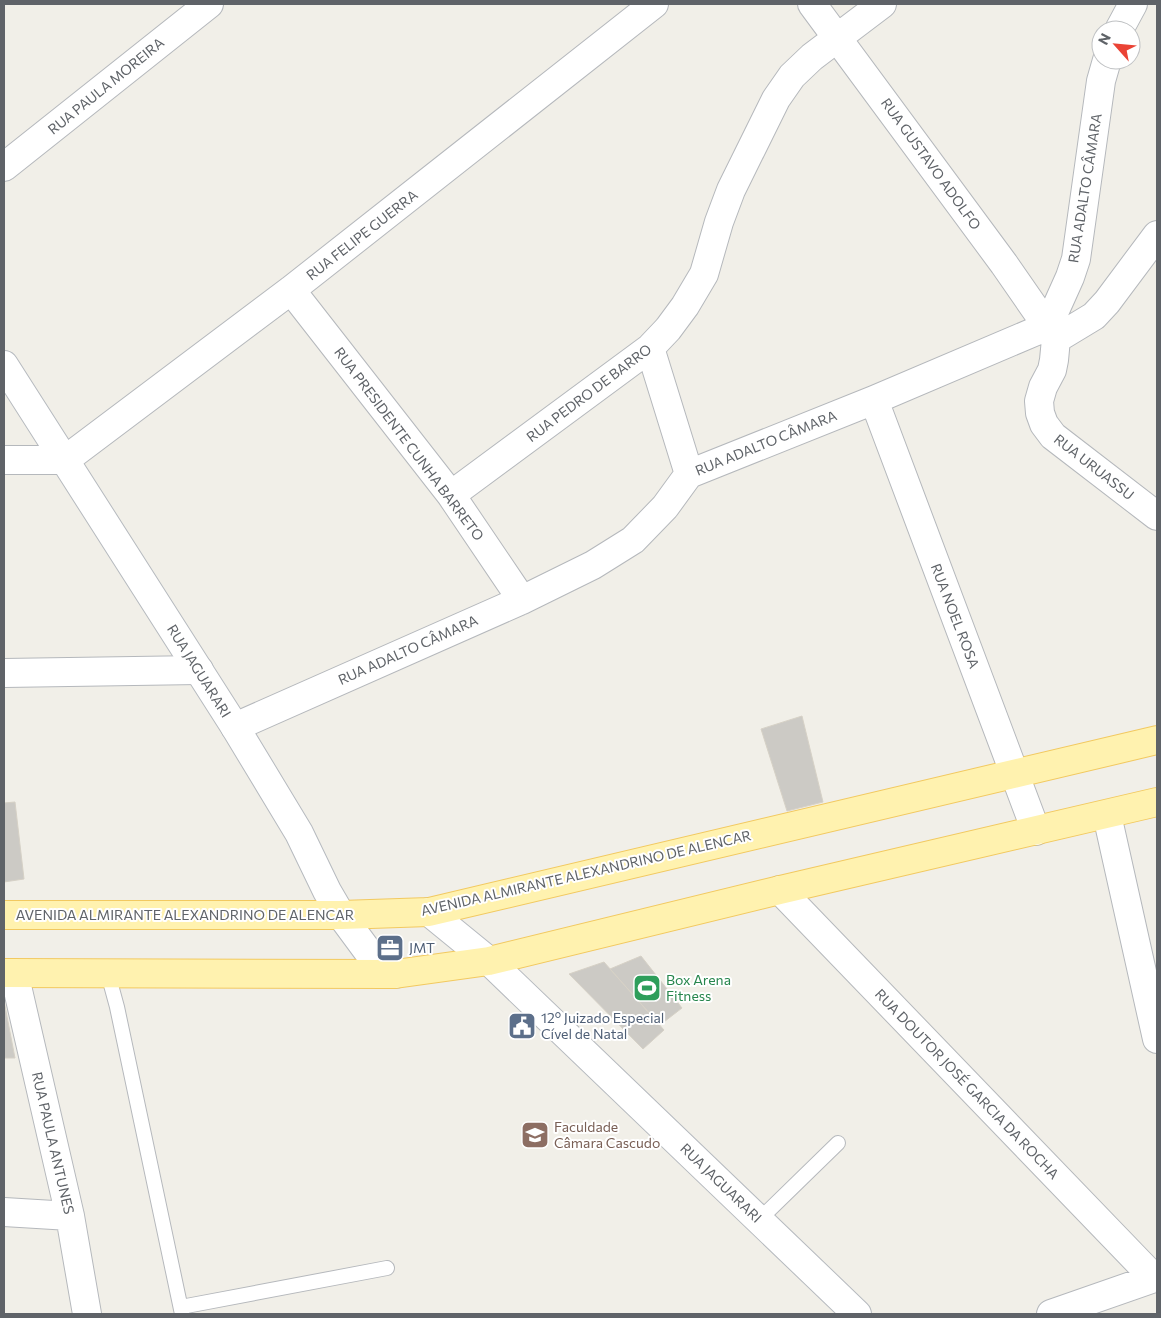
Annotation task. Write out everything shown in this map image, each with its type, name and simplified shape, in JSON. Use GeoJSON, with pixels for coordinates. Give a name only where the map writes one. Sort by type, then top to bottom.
{"type":"FeatureCollection","features":[{"type":"Feature","properties":{"kind":"main road","name":"AVENIDA ALMIRANTE ALEXANDRINO DE ALENCAR"},"geometry":{"type":"LineString","coordinates":[[4,914],[342,916],[429,912],[1157,740]]}},
{"type":"Feature","properties":{"kind":"main road"},"geometry":{"type":"LineString","coordinates":[[9,973],[395,974],[489,961],[780,890],[1157,802]]}},
{"type":"Feature","properties":{"kind":"street","name":"RUA PAULA MOREIRA"},"geometry":{"type":"LineString","coordinates":[[4,167],[209,4]]}},
{"type":"Feature","properties":{"kind":"street","name":"RUA FELIPE GUERRA"},"geometry":{"type":"LineString","coordinates":[[65,460],[291,290],[654,4]]}},
{"type":"Feature","properties":{"kind":"street","name":"RUA GUSTAVO ADOLFO"},"geometry":{"type":"LineString","coordinates":[[812,4],[1052,332]]}},
{"type":"Feature","properties":{"kind":"street","name":"RUA PEDRO DE BARRO"},"geometry":{"type":"LineString","coordinates":[[451,496],[650,348],[668,330],[704,274],[719,222],[731,190],[776,99],[792,76],[812,56],[882,4]]}},
{"type":"Feature","properties":{"kind":"street"},"geometry":{"type":"LineString","coordinates":[[1124,20],[1133,4]]}},
{"type":"Feature","properties":{"kind":"street","name":"RUA ADALTO CÂMARA"},"geometry":{"type":"LineString","coordinates":[[235,727],[522,600],[593,565],[632,540],[665,507],[689,474],[874,400],[1052,332],[1076,259],[1101,80],[1104,70]]}},
{"type":"Feature","properties":{"kind":"street"},"geometry":{"type":"LineString","coordinates":[[1052,332],[1094,316],[1107,302],[1157,235]]}},
{"type":"Feature","properties":{"kind":"street","name":"RUA PRESIDENTE CUNHA BARRETO"},"geometry":{"type":"LineString","coordinates":[[291,290],[451,496],[522,600]]}},
{"type":"Feature","properties":{"kind":"street","name":"RUA URUASSU"},"geometry":{"type":"LineString","coordinates":[[1052,332],[1056,349],[1053,365],[1042,386],[1039,400],[1040,413],[1044,424],[1053,436],[1157,516]]}},
{"type":"Feature","properties":{"kind":"street"},"geometry":{"type":"LineString","coordinates":[[650,348],[689,474]]}},
{"type":"Feature","properties":{"kind":"street","name":"RUA JAGUARARI"},"geometry":{"type":"LineString","coordinates":[[4,365],[235,727],[299,833],[327,891],[342,916],[372,957],[395,974]]}},
{"type":"Feature","properties":{"kind":"street","name":"RUA NOEL ROSA"},"geometry":{"type":"LineString","coordinates":[[874,400],[1036,831]]}},
{"type":"Feature","properties":{"kind":"street"},"geometry":{"type":"LineString","coordinates":[[4,460],[65,460]]}},
{"type":"Feature","properties":{"kind":"street"},"geometry":{"type":"LineString","coordinates":[[4,673],[199,670]]}},
{"type":"Feature","properties":{"kind":"street"},"geometry":{"type":"LineString","coordinates":[[1106,815],[1157,1039]]}},
{"type":"Feature","properties":{"kind":"street","name":"RUA DOUTOR JOSÉ GARCIA DA ROCHA"},"geometry":{"type":"LineString","coordinates":[[780,890],[1156,1278],[1051,1314]]}},
{"type":"Feature","properties":{"kind":"street","name":"RUA JAGUARARI"},"geometry":{"type":"LineString","coordinates":[[429,912],[489,961],[858,1314]]}},
{"type":"Feature","properties":{"kind":"street","name":"RUA PAULA ANTUNES"},"geometry":{"type":"LineString","coordinates":[[9,973],[70,1216],[88,1314]]}},
{"type":"Feature","properties":{"kind":"street"},"geometry":{"type":"LineString","coordinates":[[4,1212],[70,1216]]}},
{"type":"Feature","properties":{"kind":"lane"},"geometry":{"type":"LineString","coordinates":[[108,974],[118,1007],[182,1311],[387,1268]]}},
{"type":"Feature","properties":{"kind":"lane"},"geometry":{"type":"LineString","coordinates":[[759,1220],[838,1143]]}},
{"type":"Feature","properties":{"kind":"building"},"geometry":{"type":"Polygon","coordinates":[[[802,716],[823,802],[787,811],[761,729],[802,716]]]}},
{"type":"Feature","properties":{"kind":"building"},"geometry":{"type":"Polygon","coordinates":[[[15,802],[24,879],[4,882],[4,803],[15,802]]]}},
{"type":"Feature","properties":{"kind":"building","name":"Box Arena Fitness"},"geometry":{"type":"Polygon","coordinates":[[[641,956],[682,1008],[660,1025],[610,969],[641,956]]]}},
{"type":"Feature","properties":{"kind":"building"},"geometry":{"type":"Polygon","coordinates":[[[604,962],[664,1030],[643,1049],[569,974],[604,962]]]}},
{"type":"Feature","properties":{"kind":"building"},"geometry":{"type":"Polygon","coordinates":[[[4,1001],[15,1058],[4,1058],[4,1001]]]}},
{"type":"Feature","properties":{"kind":"place","name":"JMT"},"geometry":{"type":"Point","coordinates":[390,948]}},
{"type":"Feature","properties":{"kind":"place","name":"Box Arena Fitness"},"geometry":{"type":"Point","coordinates":[647,988]}},
{"type":"Feature","properties":{"kind":"place","name":"12º Juizado Especial Cível de Natal"},"geometry":{"type":"Point","coordinates":[522,1026]}},
{"type":"Feature","properties":{"kind":"place","name":"Faculdade Câmara Cascudo"},"geometry":{"type":"Point","coordinates":[535,1135]}}]}
